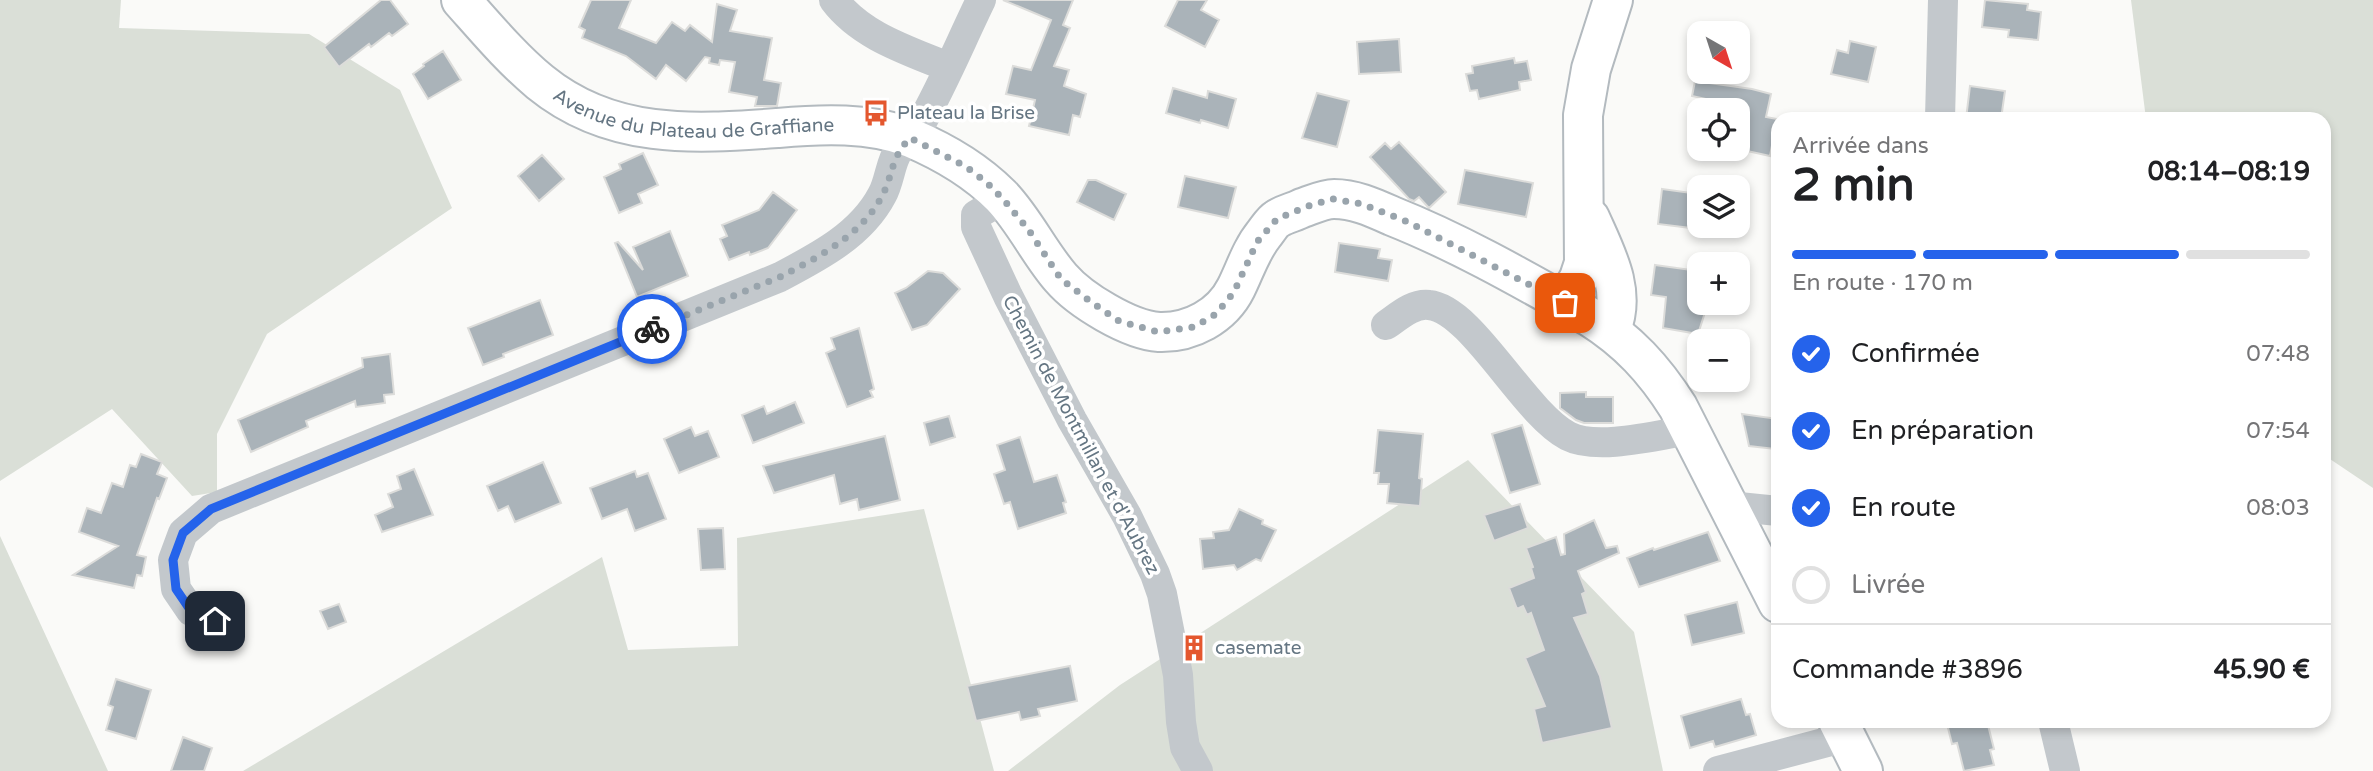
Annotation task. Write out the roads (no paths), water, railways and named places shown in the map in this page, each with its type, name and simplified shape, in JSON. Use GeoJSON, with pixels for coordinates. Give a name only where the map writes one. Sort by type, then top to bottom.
{"type":"FeatureCollection","features":[{"type":"Feature","properties":{"kind":"street","name":"Avenue du Plateau de Graffiane"},"geometry":{"type":"LineString","coordinates":[[461,0],[539,82],[578,107],[604,118],[650,130],[679,132],[848,126],[876,129],[910,138],[965,166],[1003,199],[1028,229],[1061,279],[1119,321],[1158,332],[1194,327],[1216,314],[1234,292],[1257,242],[1277,219],[1333,199],[1362,204],[1408,222],[1565,303],[1611,330],[1634,349],[1664,385],[1690,430],[1771,589]]}},
{"type":"Feature","properties":{"kind":"street"},"geometry":{"type":"LineString","coordinates":[[834,0],[843,12],[863,28],[892,44],[948,67]]}},
{"type":"Feature","properties":{"kind":"street"},"geometry":{"type":"LineString","coordinates":[[215,621],[191,611],[176,589],[173,560],[183,533],[211,509],[799,268],[838,243],[864,222],[886,189],[897,151],[919,128],[981,0]]}},
{"type":"Feature","properties":{"kind":"street"},"geometry":{"type":"LineString","coordinates":[[1565,303],[1584,263],[1583,116],[1591,69],[1613,0]]}},
{"type":"Feature","properties":{"kind":"street"},"geometry":{"type":"LineString","coordinates":[[1940,112],[1943,0]]}},
{"type":"Feature","properties":{"kind":"street","name":"Chemin de Montmillan et d'Aubrez"},"geometry":{"type":"LineString","coordinates":[[1003,199],[976,215],[976,227],[1067,411],[1156,573],[1178,675],[1185,747],[1198,771]]}},
{"type":"Feature","properties":{"kind":"street"},"geometry":{"type":"LineString","coordinates":[[1583,204],[1617,287],[1617,316],[1611,330]]}},
{"type":"Feature","properties":{"kind":"street"},"geometry":{"type":"LineString","coordinates":[[1386,325],[1414,307],[1428,305],[1446,309],[1465,326],[1548,423],[1570,437],[1612,441],[1690,430]]}},
{"type":"Feature","properties":{"kind":"street"},"geometry":{"type":"LineString","coordinates":[[1728,506],[1771,510]]}},
{"type":"Feature","properties":{"kind":"street"},"geometry":{"type":"LineString","coordinates":[[2055,728],[2065,771]]}},
{"type":"Feature","properties":{"kind":"street"},"geometry":{"type":"LineString","coordinates":[[1718,771],[1842,729],[1863,771]]}},
{"type":"Feature","properties":{"kind":"place","name":"Plateau la Brise"},"geometry":{"type":"Point","coordinates":[876,113]}},
{"type":"Feature","properties":{"kind":"place","name":"casemate"},"geometry":{"type":"Point","coordinates":[1194,648]}}]}
